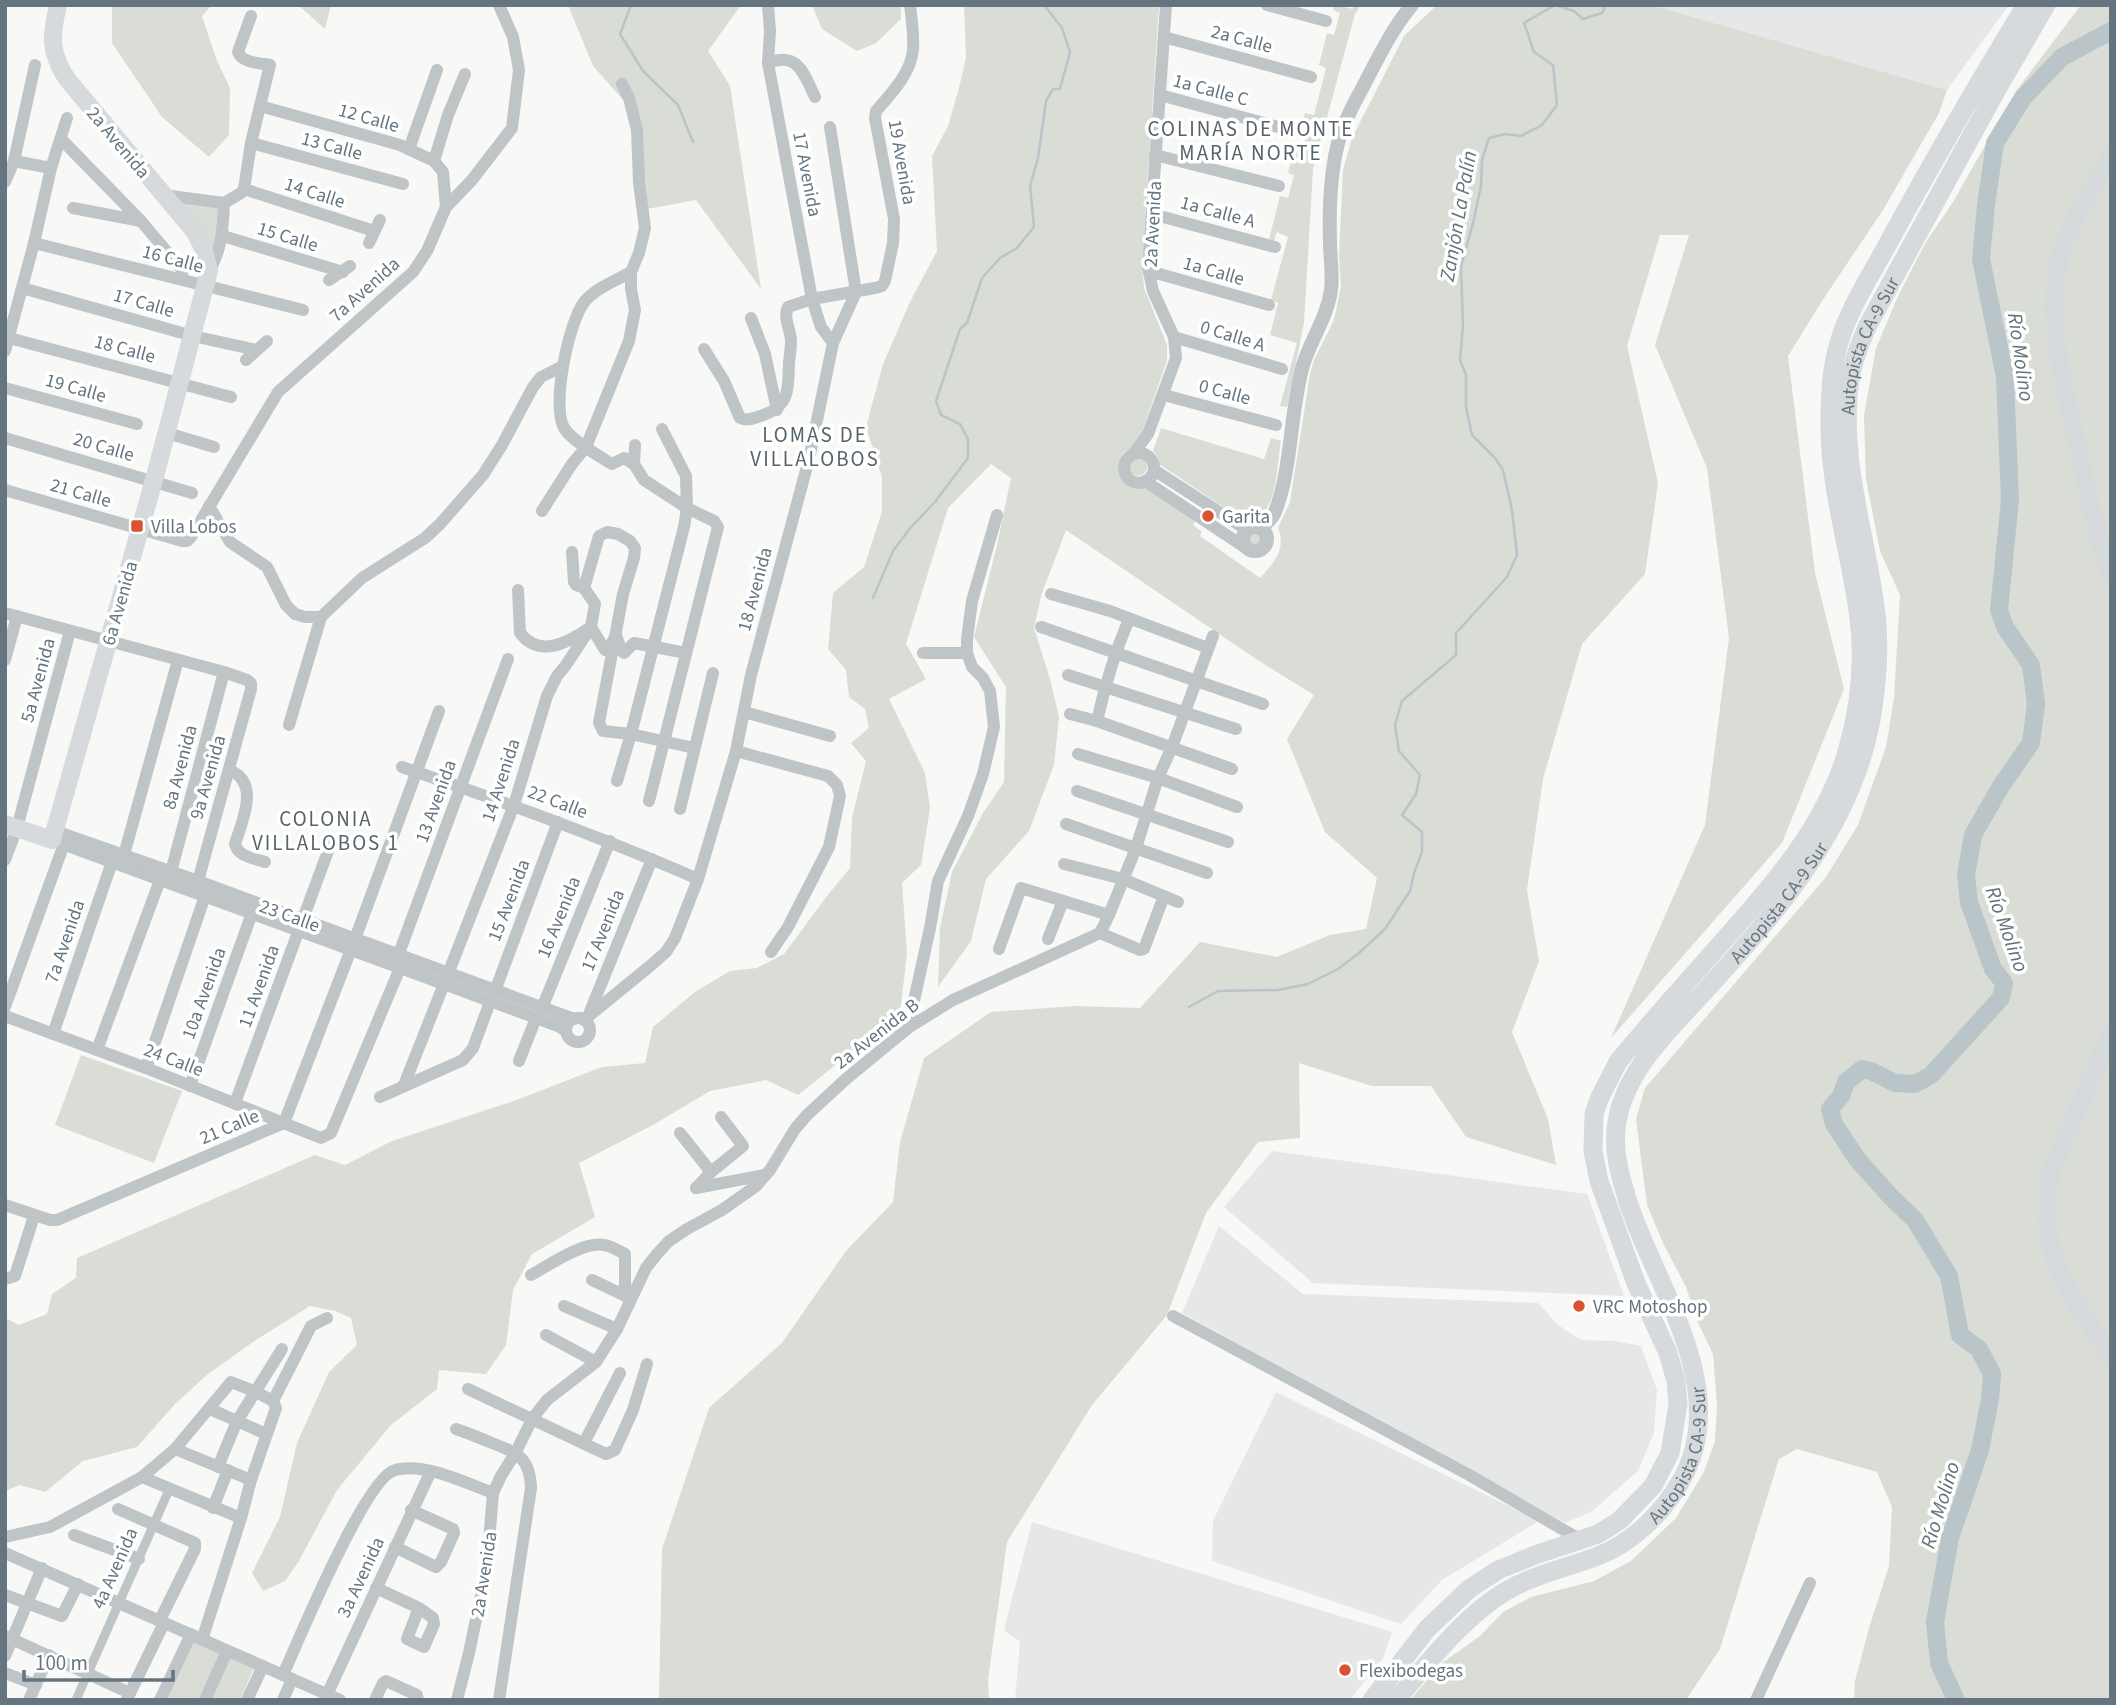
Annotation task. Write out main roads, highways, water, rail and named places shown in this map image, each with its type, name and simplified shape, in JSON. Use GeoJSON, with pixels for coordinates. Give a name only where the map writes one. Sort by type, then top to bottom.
{"type":"FeatureCollection","features":[{"type":"Feature","properties":{"kind":"highway","name":"Autopista CA-9 Sur"},"geometry":{"type":"LineString","coordinates":[[1372,1700],[1413,1646],[1453,1602],[1488,1576],[1535,1555],[1598,1534],[1619,1521],[1653,1486],[1670,1453],[1678,1404],[1676,1381],[1668,1353],[1636,1283],[1599,1181],[1592,1151],[1594,1114],[1618,1062],[1791,862],[1819,816],[1836,780],[1854,721],[1860,688],[1861,661],[1859,613],[1831,458],[1831,378],[1837,349],[1848,317],[1895,230],[1967,100],[2026,5]]}},
{"type":"Feature","properties":{"kind":"highway","name":"Autopista CA-9 Sur"},"geometry":{"type":"LineString","coordinates":[[1396,1700],[1464,1625],[1504,1592],[1534,1577],[1601,1555],[1623,1544],[1648,1523],[1682,1479],[1694,1448],[1699,1420],[1698,1394],[1690,1352],[1632,1212],[1621,1178],[1615,1149],[1621,1101],[1639,1069],[1658,1044],[1726,968],[1807,870],[1835,824],[1852,787],[1870,724],[1878,649],[1876,613],[1852,475],[1847,424],[1850,380],[1855,356],[1868,325],[2046,5]]}},
{"type":"Feature","properties":{"kind":"highway"},"geometry":{"type":"LineString","coordinates":[[1996,91],[2010,76],[2052,12],[2060,5]]}},
{"type":"Feature","properties":{"kind":"highway"},"geometry":{"type":"LineString","coordinates":[[1413,1646],[1427,1664]]}},
{"type":"Feature","properties":{"kind":"main road","name":"2a Avenida"},"geometry":{"type":"LineString","coordinates":[[58,5],[52,41],[60,68],[199,239],[208,279]]}},
{"type":"Feature","properties":{"kind":"main road"},"geometry":{"type":"LineString","coordinates":[[2111,156],[2066,239],[2057,269],[2055,301],[2056,341],[2100,548],[2111,576]]}},
{"type":"Feature","properties":{"kind":"main road","name":"6a Avenida"},"geometry":{"type":"LineString","coordinates":[[57,838],[208,279]]}},
{"type":"Feature","properties":{"kind":"main road","name":"23 Calle"},"geometry":{"type":"LineString","coordinates":[[12,821],[57,838]]}},
{"type":"Feature","properties":{"kind":"main road"},"geometry":{"type":"LineString","coordinates":[[2111,1032],[2051,1171],[2046,1219],[2055,1262],[2074,1301],[2111,1357]]}},
{"type":"Feature","properties":{"kind":"waterway"},"geometry":{"type":"LineString","coordinates":[[631,5],[620,34],[643,71],[678,105],[693,142]]}},
{"type":"Feature","properties":{"kind":"waterway"},"geometry":{"type":"LineString","coordinates":[[873,598],[893,551],[968,458],[968,439],[960,424],[941,415],[936,401],[960,329],[967,323],[982,278],[1000,258],[1017,248],[1034,227],[1030,186],[1038,158],[1046,101],[1053,89],[1060,89],[1070,52],[1062,28],[1044,5]]}},
{"type":"Feature","properties":{"kind":"waterway","name":"Zanjón La Palín"},"geometry":{"type":"LineString","coordinates":[[1189,1007],[1218,991],[1278,990],[1308,984],[1338,969],[1385,929],[1410,891],[1422,852],[1422,832],[1402,815],[1416,794],[1420,775],[1399,751],[1395,725],[1402,701],[1456,655],[1456,633],[1507,577],[1517,555],[1512,510],[1503,470],[1472,435],[1466,407],[1466,375],[1460,360],[1463,326],[1461,267],[1481,186],[1482,160],[1489,138],[1506,134],[1521,136],[1542,125],[1557,105],[1553,65],[1534,52],[1524,23],[1555,5],[1574,11],[1583,19],[1602,13],[1606,5]]}},
{"type":"Feature","properties":{"kind":"waterway","name":"Río Molino"},"geometry":{"type":"LineString","coordinates":[[1956,1700],[1939,1663],[1935,1622],[1950,1538],[1980,1450],[1992,1374],[1979,1349],[1960,1335],[1949,1276],[1915,1220],[1857,1159],[1834,1124],[1830,1109],[1841,1096],[1846,1082],[1862,1069],[1895,1083],[1915,1084],[1931,1075],[2001,998],[2004,983],[1993,969],[1969,902],[1966,875],[1973,835],[2001,786],[2031,743],[2036,704],[2031,665],[2005,627],[1999,610],[2010,500],[2005,377],[1981,259],[1986,205],[1995,143],[2023,98],[2062,57],[2111,31]]}},
{"type":"Feature","properties":{"kind":"place","name":"Garita"},"geometry":{"type":"Point","coordinates":[1208,516]}},
{"type":"Feature","properties":{"kind":"place","name":"Villa Lobos"},"geometry":{"type":"Point","coordinates":[137,526]}},
{"type":"Feature","properties":{"kind":"place","name":"VRC Motoshop"},"geometry":{"type":"Point","coordinates":[1579,1306]}},
{"type":"Feature","properties":{"kind":"place","name":"Flexibodegas"},"geometry":{"type":"Point","coordinates":[1345,1670]}},
{"type":"Feature","properties":{"kind":"district","name":"COLINAS DE MONTE MARÍA NORTE"},"geometry":{"type":"Point","coordinates":[1251,141]}},
{"type":"Feature","properties":{"kind":"district","name":"LOMAS DE VILLALOBOS"},"geometry":{"type":"Point","coordinates":[815,447]}},
{"type":"Feature","properties":{"kind":"district","name":"COLONIA VILLALOBOS 1"},"geometry":{"type":"Point","coordinates":[326,831]}}]}
